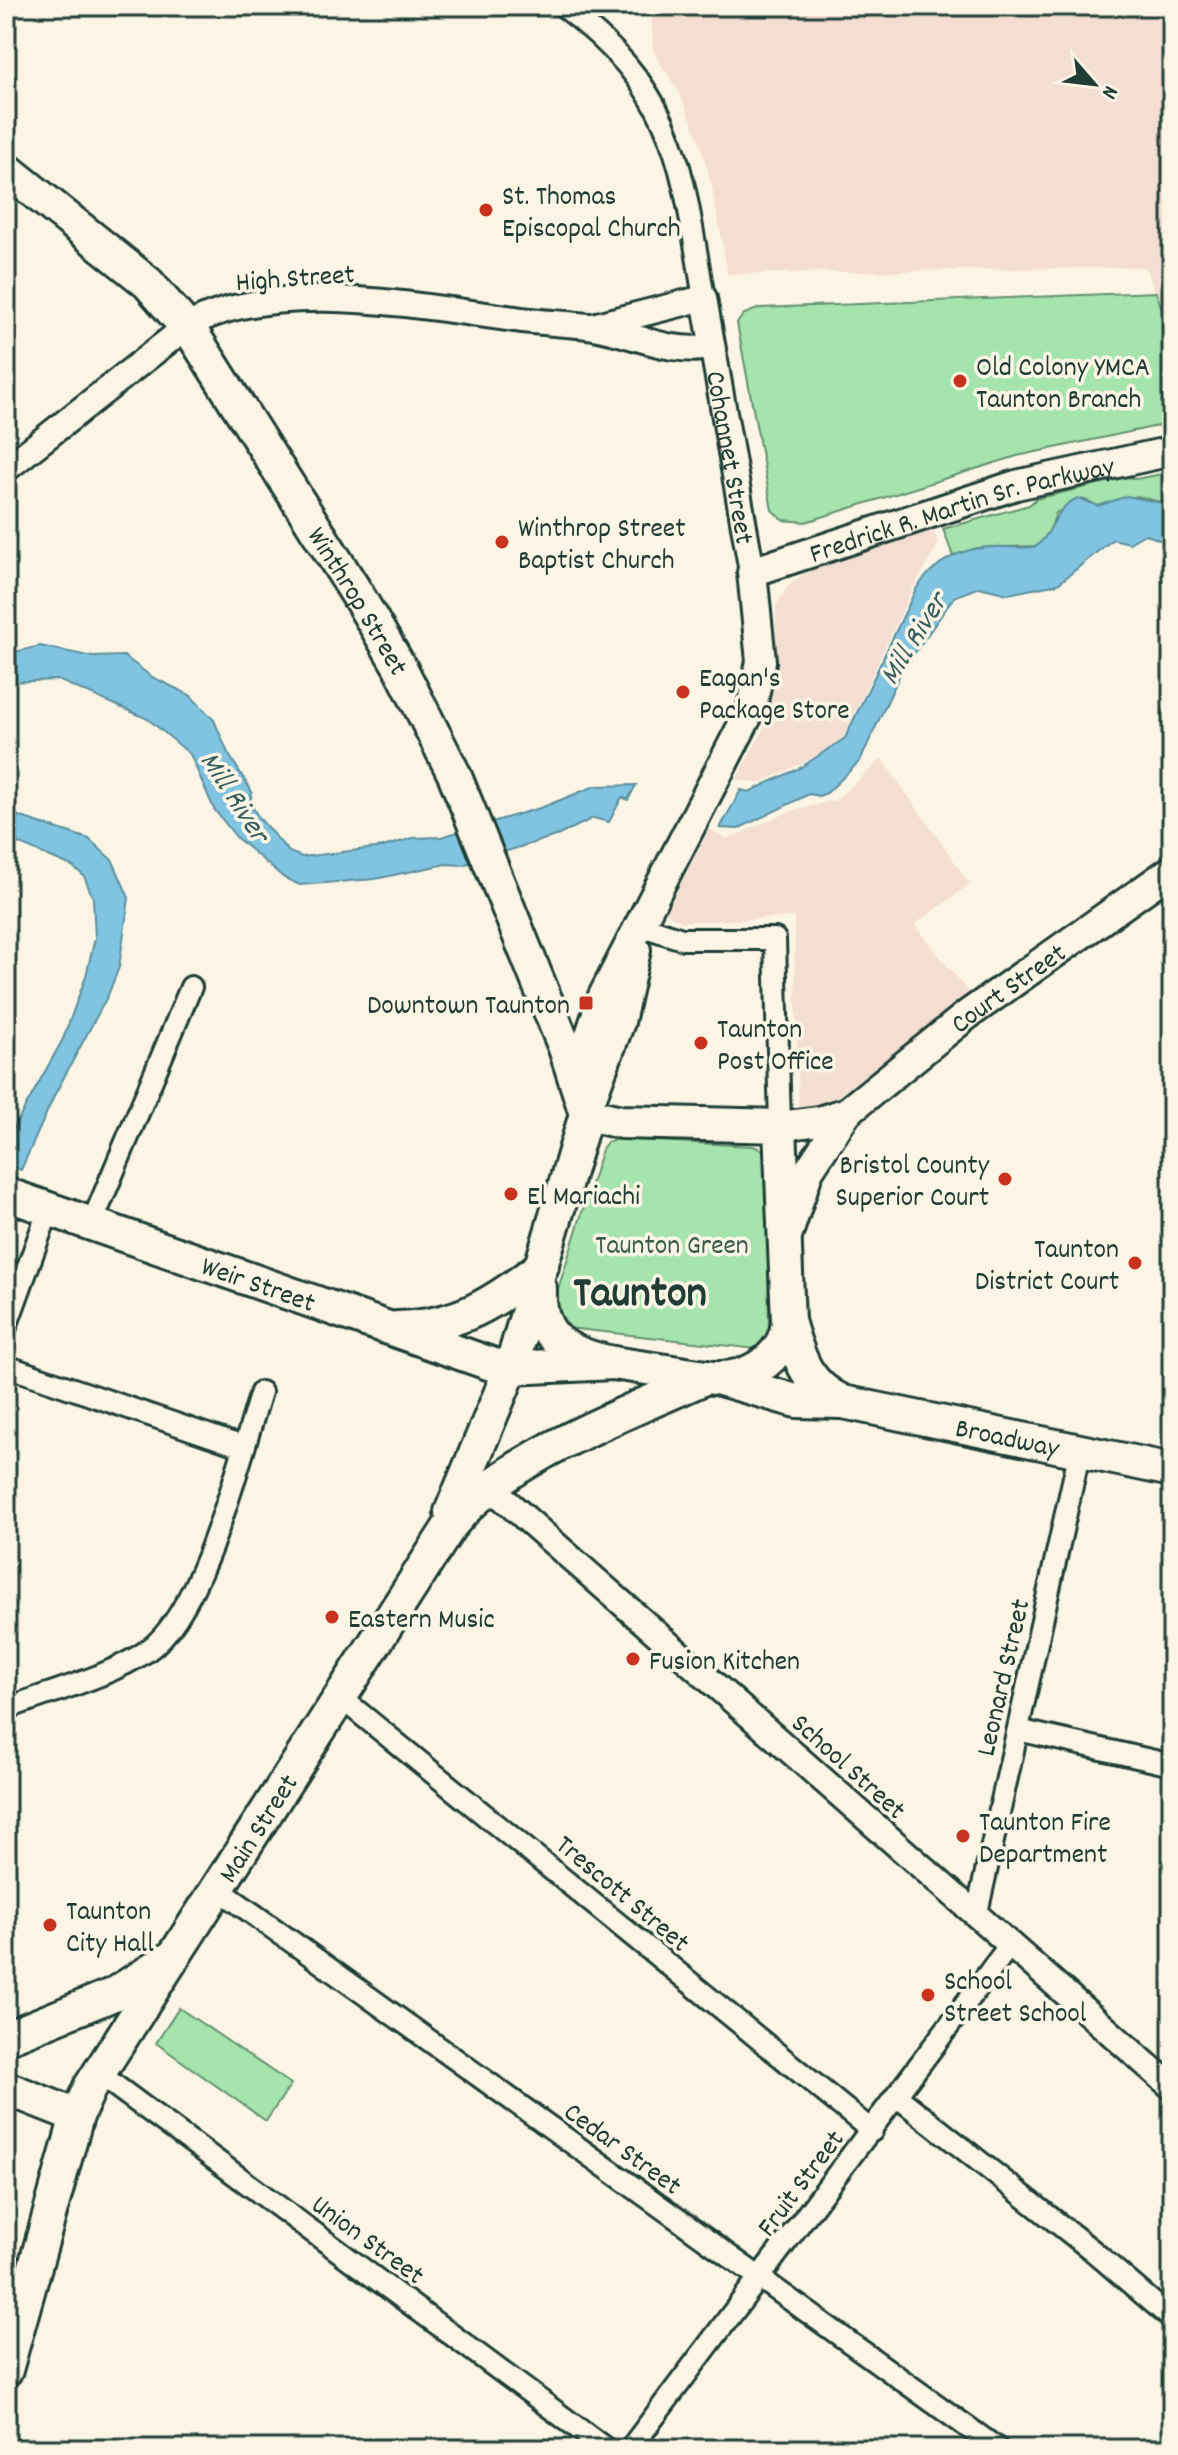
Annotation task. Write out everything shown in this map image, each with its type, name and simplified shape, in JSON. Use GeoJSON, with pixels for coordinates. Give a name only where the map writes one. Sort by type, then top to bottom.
{"type":"FeatureCollection","features":[{"type":"Feature","properties":{"kind":"main road","name":"Winthrop Street"},"geometry":{"type":"LineString","coordinates":[[6,169],[148,283],[186,327],[252,423],[386,642],[438,739],[565,1048],[586,1114]]}},
{"type":"Feature","properties":{"kind":"main road","name":"Fredrick R. Martin Sr. Parkway"},"geometry":{"type":"LineString","coordinates":[[752,572],[1016,485],[1172,451]]}},
{"type":"Feature","properties":{"kind":"main road","name":"Cohannet Street"},"geometry":{"type":"LineString","coordinates":[[586,1114],[625,1005],[639,925],[752,707],[761,661],[752,572]]}},
{"type":"Feature","properties":{"kind":"main road","name":"Court Street"},"geometry":{"type":"LineString","coordinates":[[784,1250],[809,1170],[847,1112],[967,1015],[1172,870]]}},
{"type":"Feature","properties":{"kind":"main road","name":"Court Street"},"geometry":{"type":"LineString","coordinates":[[780,1126],[819,1121],[847,1112]]}},
{"type":"Feature","properties":{"kind":"main road"},"geometry":{"type":"LineString","coordinates":[[542,1266],[539,1298],[545,1328],[576,1352],[613,1363],[713,1378],[767,1362],[783,1345],[788,1321],[780,1126],[621,1122],[586,1114],[511,1368],[613,1363]]}},
{"type":"Feature","properties":{"kind":"main road","name":"Weir Street"},"geometry":{"type":"LineString","coordinates":[[6,1194],[397,1328],[494,1365],[511,1368]]}},
{"type":"Feature","properties":{"kind":"main road"},"geometry":{"type":"LineString","coordinates":[[397,1328],[437,1324],[473,1313],[542,1266]]}},
{"type":"Feature","properties":{"kind":"main road","name":"Broadway"},"geometry":{"type":"LineString","coordinates":[[788,1321],[806,1375],[825,1393],[843,1402]]}},
{"type":"Feature","properties":{"kind":"main road","name":"Main Street"},"geometry":{"type":"LineString","coordinates":[[440,1539],[511,1368]]}},
{"type":"Feature","properties":{"kind":"main road","name":"Broadway"},"geometry":{"type":"LineString","coordinates":[[713,1378],[796,1401],[843,1402],[1172,1470]]}},
{"type":"Feature","properties":{"kind":"main road","name":"Main Street"},"geometry":{"type":"LineString","coordinates":[[6,2370],[77,2116],[98,2073],[440,1539],[459,1514],[489,1486],[528,1461],[713,1378]]}},
{"type":"Feature","properties":{"kind":"main road"},"geometry":{"type":"LineString","coordinates":[[489,1486],[483,1457],[492,1415]]}},
{"type":"Feature","properties":{"kind":"main road"},"geometry":{"type":"LineString","coordinates":[[13,2039],[114,1994],[174,1956]]}},
{"type":"Feature","properties":{"kind":"main road"},"geometry":{"type":"LineString","coordinates":[[9,2085],[77,2116]]}},
{"type":"Feature","properties":{"kind":"street","name":"Cohannet Street"},"geometry":{"type":"LineString","coordinates":[[563,6],[618,53],[657,106],[682,177],[752,572]]}},
{"type":"Feature","properties":{"kind":"street","name":"High Street"},"geometry":{"type":"LineString","coordinates":[[590,326],[704,298]]}},
{"type":"Feature","properties":{"kind":"street","name":"High Street"},"geometry":{"type":"LineString","coordinates":[[6,469],[186,327],[224,312],[289,301],[337,299],[590,326],[672,349],[712,347]]}},
{"type":"Feature","properties":{"kind":"street"},"geometry":{"type":"LineString","coordinates":[[639,925],[682,939],[775,939],[780,1126]]}},
{"type":"Feature","properties":{"kind":"street"},"geometry":{"type":"LineString","coordinates":[[92,1223],[191,987]]}},
{"type":"Feature","properties":{"kind":"street"},"geometry":{"type":"LineString","coordinates":[[6,1327],[49,1209]]}},
{"type":"Feature","properties":{"kind":"street"},"geometry":{"type":"LineString","coordinates":[[6,1366],[243,1447]]}},
{"type":"Feature","properties":{"kind":"street"},"geometry":{"type":"LineString","coordinates":[[6,1709],[139,1656],[158,1640],[203,1566],[261,1392]]}},
{"type":"Feature","properties":{"kind":"street","name":"Leonard Street"},"geometry":{"type":"LineString","coordinates":[[976,1917],[1080,1450]]}},
{"type":"Feature","properties":{"kind":"street","name":"School Street"},"geometry":{"type":"LineString","coordinates":[[489,1486],[1172,2087]]}},
{"type":"Feature","properties":{"kind":"street","name":"Trescott Street"},"geometry":{"type":"LineString","coordinates":[[340,1697],[872,2131]]}},
{"type":"Feature","properties":{"kind":"street"},"geometry":{"type":"LineString","coordinates":[[1018,1730],[1172,1765]]}},
{"type":"Feature","properties":{"kind":"street","name":"Cedar Street"},"geometry":{"type":"LineString","coordinates":[[217,1888],[998,2449]]}},
{"type":"Feature","properties":{"kind":"street","name":"Fruit Street"},"geometry":{"type":"LineString","coordinates":[[630,2449],[899,2098],[1009,1946]]}},
{"type":"Feature","properties":{"kind":"street","name":"Union Street"},"geometry":{"type":"LineString","coordinates":[[98,2073],[606,2449]]}},
{"type":"Feature","properties":{"kind":"street"},"geometry":{"type":"LineString","coordinates":[[899,2098],[1093,2251],[1172,2319]]}},
{"type":"Feature","properties":{"kind":"shaded area"},"geometry":{"type":"Polygon","coordinates":[[[651,6],[1172,6],[1172,338],[1146,267],[728,274],[712,187],[699,139],[680,94],[653,51],[651,6]]]}},
{"type":"Feature","properties":{"kind":"shaded area"},"geometry":{"type":"Polygon","coordinates":[[[932,529],[939,543],[912,590],[843,737],[817,756],[761,783],[736,780],[765,727],[776,680],[776,607],[787,587],[805,573],[932,529]]]}},
{"type":"Feature","properties":{"kind":"shaded area"},"geometry":{"type":"Polygon","coordinates":[[[882,759],[970,884],[914,925],[971,995],[834,1099],[799,1113],[794,917],[682,922],[666,913],[709,829],[727,839],[791,811],[836,800],[882,759]]]}},
{"type":"Feature","properties":{"kind":"green space","name":"Old Colony YMCA Taunton Branch"},"geometry":{"type":"Polygon","coordinates":[[[1156,292],[1172,338],[1172,423],[1017,456],[806,522],[783,520],[772,510],[737,323],[744,314],[760,308],[1156,292]]]}},
{"type":"Feature","properties":{"kind":"green space"},"geometry":{"type":"Polygon","coordinates":[[[1172,472],[1172,505],[1137,496],[1098,506],[1083,499],[1056,513],[1049,533],[1037,546],[977,548],[953,556],[943,529],[1029,505],[1036,499],[1127,477],[1136,479],[1172,472]]]}},
{"type":"Feature","properties":{"kind":"green space","name":"Taunton Green"},"geometry":{"type":"Polygon","coordinates":[[[618,1139],[753,1146],[763,1150],[767,1159],[769,1331],[757,1349],[559,1327],[550,1315],[602,1149],[607,1142],[618,1139]]]}},
{"type":"Feature","properties":{"kind":"green space"},"geometry":{"type":"Polygon","coordinates":[[[179,2008],[291,2084],[266,2121],[156,2043],[179,2008]]]}},
{"type":"Feature","properties":{"kind":"water","name":"Mill River"},"geometry":{"type":"Polygon","coordinates":[[[1127,496],[1172,505],[1172,545],[1145,534],[1129,543],[1113,539],[1058,584],[1008,594],[979,587],[954,597],[900,674],[860,761],[827,793],[819,796],[809,794],[738,829],[720,828],[741,790],[749,792],[800,768],[845,738],[916,589],[934,569],[954,556],[978,548],[1037,546],[1064,508],[1078,498],[1098,506],[1127,496]]]}},
{"type":"Feature","properties":{"kind":"water","name":"Mill River"},"geometry":{"type":"Polygon","coordinates":[[[40,646],[93,657],[124,656],[152,677],[190,695],[214,720],[228,753],[252,792],[250,803],[259,818],[289,852],[302,857],[383,847],[413,838],[441,837],[543,807],[595,786],[636,785],[628,800],[622,797],[609,822],[593,818],[559,835],[462,865],[446,864],[375,879],[300,885],[284,878],[237,838],[214,809],[190,754],[148,719],[58,680],[6,682],[6,654],[40,646]]]}},
{"type":"Feature","properties":{"kind":"water"},"geometry":{"type":"Polygon","coordinates":[[[6,812],[89,839],[113,861],[129,898],[119,967],[108,995],[55,1094],[21,1170],[6,1164],[6,1142],[63,1039],[86,976],[95,938],[93,898],[84,876],[72,866],[6,838],[6,812]]]}},
{"type":"Feature","properties":{"kind":"place","name":"St. Thomas Episcopal Church"},"geometry":{"type":"Point","coordinates":[486,210]}},
{"type":"Feature","properties":{"kind":"place","name":"Old Colony YMCA Taunton Branch"},"geometry":{"type":"Point","coordinates":[960,381]}},
{"type":"Feature","properties":{"kind":"place","name":"Winthrop Street Baptist Church"},"geometry":{"type":"Point","coordinates":[502,542]}},
{"type":"Feature","properties":{"kind":"place","name":"Eagan's Package Store"},"geometry":{"type":"Point","coordinates":[683,692]}},
{"type":"Feature","properties":{"kind":"place","name":"Downtown Taunton"},"geometry":{"type":"Point","coordinates":[586,1003]}},
{"type":"Feature","properties":{"kind":"place","name":"Taunton Post Office"},"geometry":{"type":"Point","coordinates":[701,1043]}},
{"type":"Feature","properties":{"kind":"place","name":"Bristol County Superior Court"},"geometry":{"type":"Point","coordinates":[1005,1179]}},
{"type":"Feature","properties":{"kind":"place","name":"El Mariachi"},"geometry":{"type":"Point","coordinates":[511,1194]}},
{"type":"Feature","properties":{"kind":"place","name":"Taunton District Court"},"geometry":{"type":"Point","coordinates":[1135,1263]}},
{"type":"Feature","properties":{"kind":"place","name":"Eastern Music"},"geometry":{"type":"Point","coordinates":[332,1617]}},
{"type":"Feature","properties":{"kind":"place","name":"Fusion Kitchen"},"geometry":{"type":"Point","coordinates":[633,1659]}},
{"type":"Feature","properties":{"kind":"place","name":"Taunton Fire Department"},"geometry":{"type":"Point","coordinates":[963,1836]}},
{"type":"Feature","properties":{"kind":"place","name":"Taunton City Hall"},"geometry":{"type":"Point","coordinates":[50,1925]}},
{"type":"Feature","properties":{"kind":"place","name":"School Street School"},"geometry":{"type":"Point","coordinates":[928,1995]}},
{"type":"Feature","properties":{"kind":"district","name":"Taunton"},"geometry":{"type":"Point","coordinates":[640,1290]}}]}
